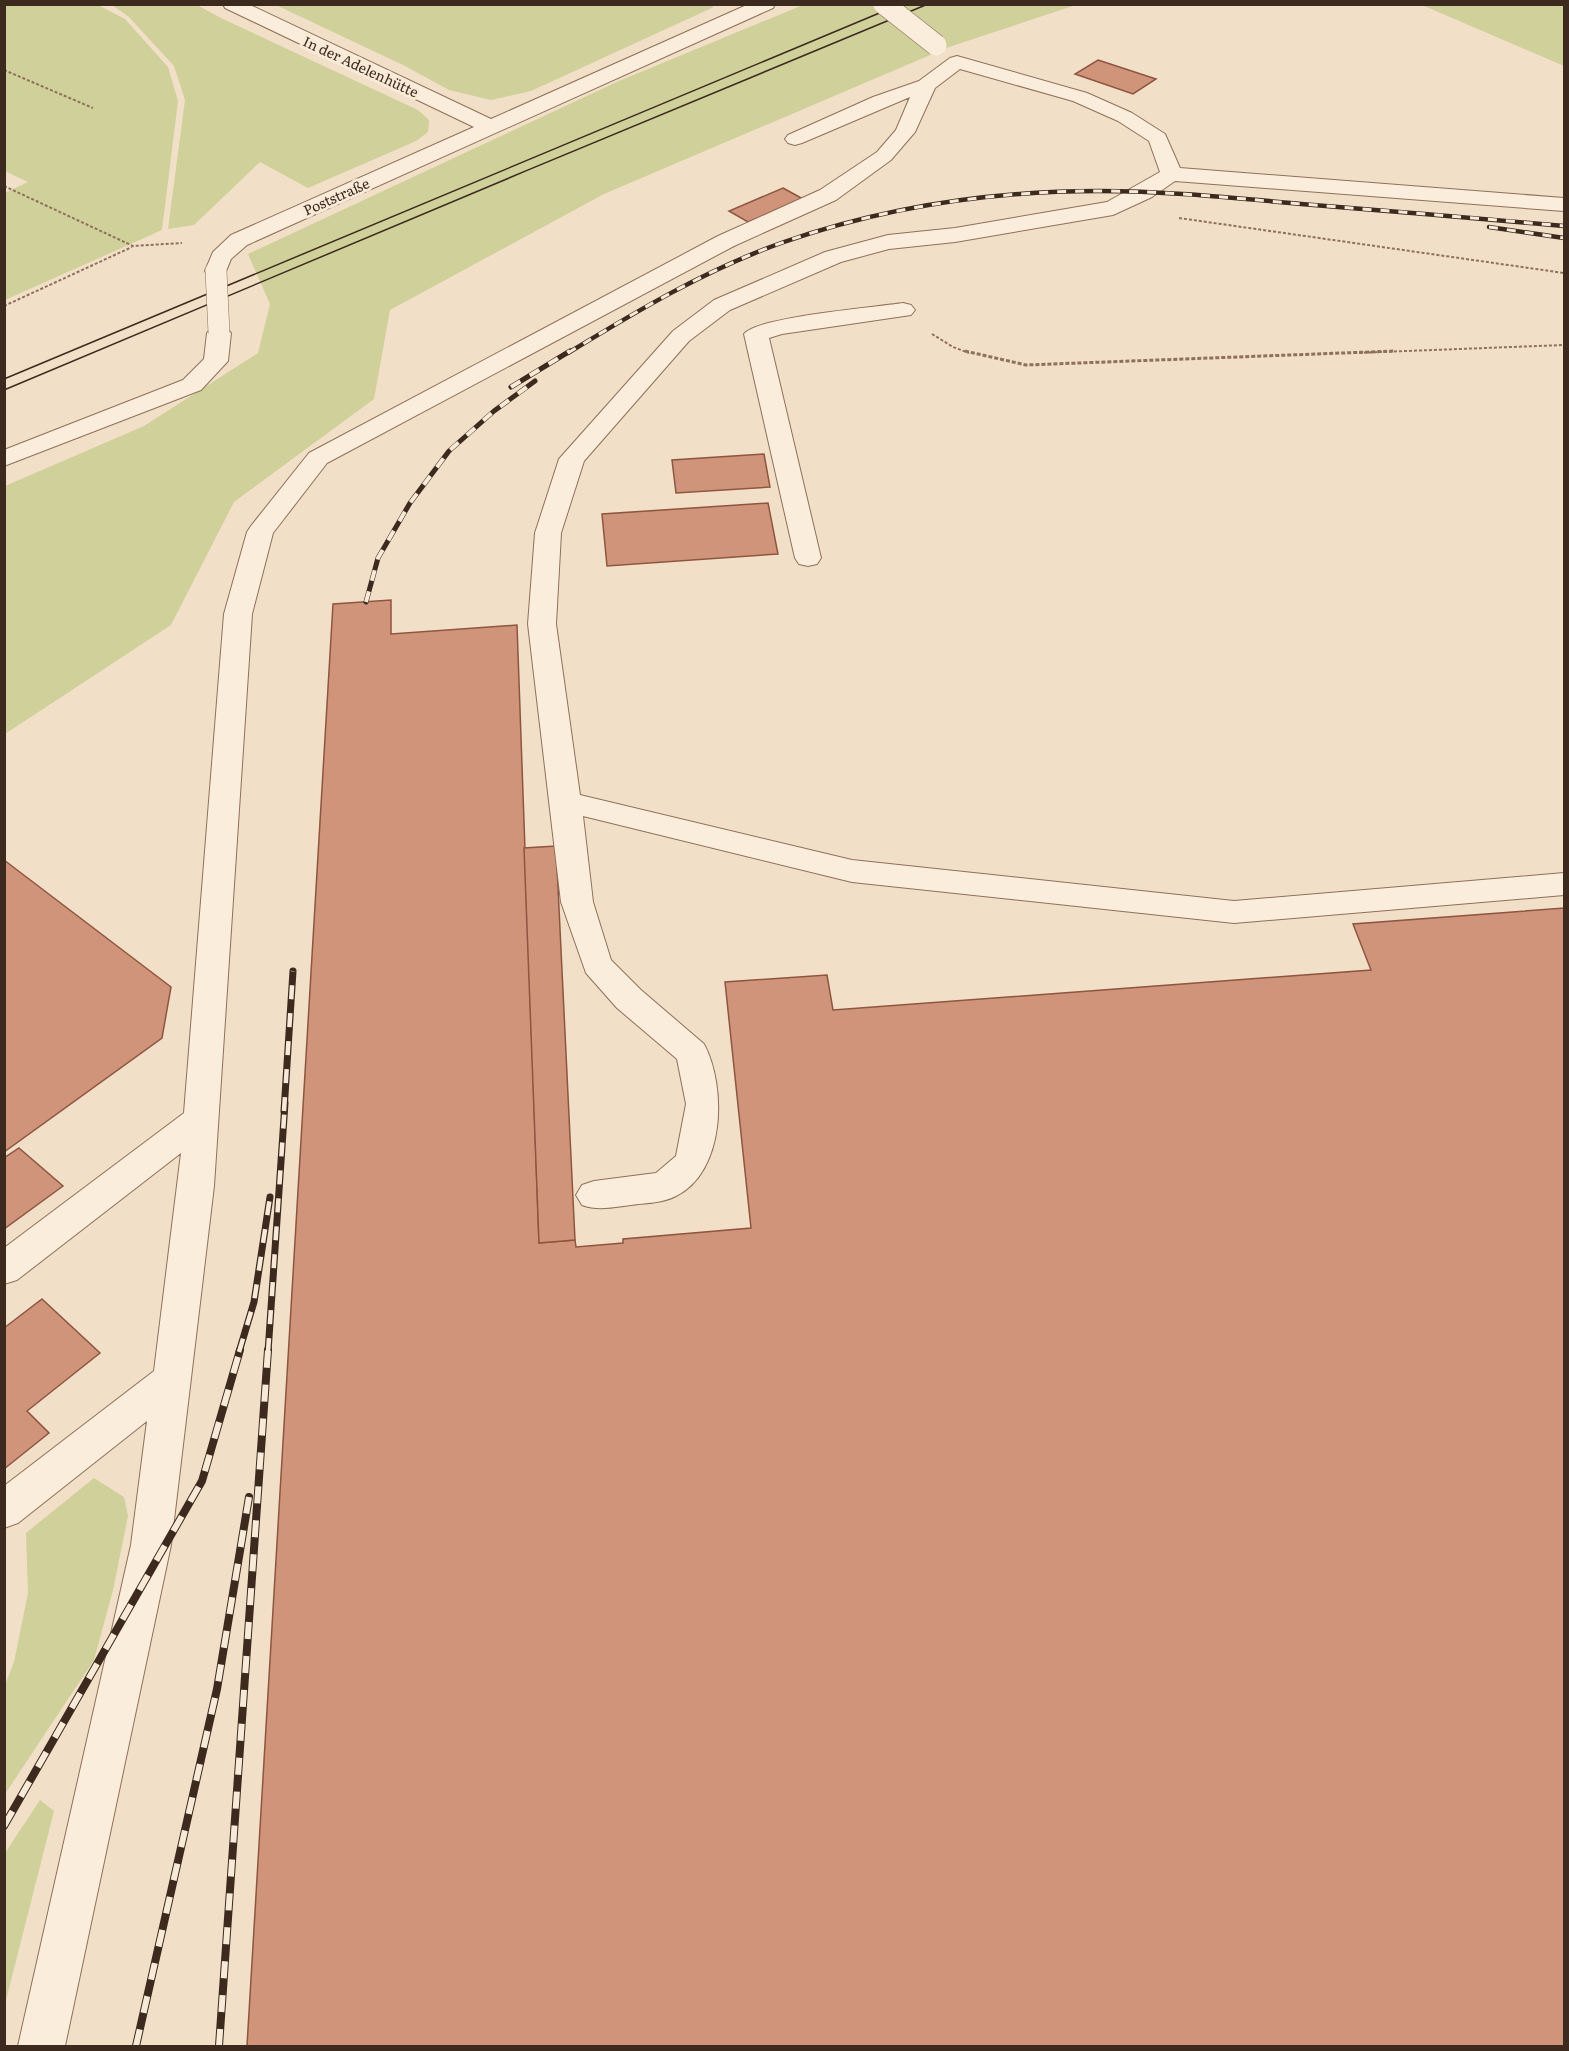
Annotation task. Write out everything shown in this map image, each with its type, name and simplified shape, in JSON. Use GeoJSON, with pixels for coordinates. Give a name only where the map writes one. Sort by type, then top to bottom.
{"type":"FeatureCollection","features":[{"type":"Feature","properties":{"kind":"street","name":"In der Adelenhütte"},"geometry":{"type":"LineString","coordinates":[[232,4],[491,127]]}},
{"type":"Feature","properties":{"kind":"street"},"geometry":{"type":"LineString","coordinates":[[728,4],[747,13]]}},
{"type":"Feature","properties":{"kind":"street","name":"Poststraße"},"geometry":{"type":"LineString","coordinates":[[4,459],[192,385],[216,361],[219,333],[216,271],[221,257],[239,240],[766,4]]}},
{"type":"Feature","properties":{"kind":"street"},"geometry":{"type":"LineString","coordinates":[[884,4],[936,45]]}},
{"type":"Feature","properties":{"kind":"street"},"geometry":{"type":"LineString","coordinates":[[795,139],[880,101],[926,85],[957,62],[1080,98],[1125,117],[1158,138],[1171,174]]}},
{"type":"Feature","properties":{"kind":"street"},"geometry":{"type":"LineString","coordinates":[[41,2046],[151,1545],[196,1186],[238,614],[260,532],[318,458],[726,241],[828,195],[884,156],[905,132],[926,85]]}},
{"type":"Feature","properties":{"kind":"street"},"geometry":{"type":"LineString","coordinates":[[594,1195],[665,1186],[692,1162],[703,1104],[692,1053],[629,999],[597,965],[577,902],[542,624],[548,533],[572,459],[681,336],[722,305],[774,280],[832,257],[888,242],[955,235],[1113,208],[1144,192],[1171,174],[1564,205]]}},
{"type":"Feature","properties":{"kind":"street"},"geometry":{"type":"LineString","coordinates":[[756,334],[780,304],[832,257]]}},
{"type":"Feature","properties":{"kind":"street"},"geometry":{"type":"LineString","coordinates":[[756,334],[779,327],[903,310]]}},
{"type":"Feature","properties":{"kind":"street"},"geometry":{"type":"LineString","coordinates":[[756,334],[808,558]]}},
{"type":"Feature","properties":{"kind":"street"},"geometry":{"type":"LineString","coordinates":[[566,802],[852,871],[1234,912],[1564,884]]}},
{"type":"Feature","properties":{"kind":"street"},"geometry":{"type":"LineString","coordinates":[[4,1269],[200,1120]]}},
{"type":"Feature","properties":{"kind":"street"},"geometry":{"type":"LineString","coordinates":[[4,1510],[171,1380]]}},
{"type":"Feature","properties":{"kind":"path"},"geometry":{"type":"LineString","coordinates":[[4,70],[93,108]]}},
{"type":"Feature","properties":{"kind":"path"},"geometry":{"type":"LineString","coordinates":[[4,186],[133,246]]}},
{"type":"Feature","properties":{"kind":"path"},"geometry":{"type":"LineString","coordinates":[[1113,208],[1564,273]]}},
{"type":"Feature","properties":{"kind":"path"},"geometry":{"type":"LineString","coordinates":[[4,306],[133,246],[239,240]]}},
{"type":"Feature","properties":{"kind":"path"},"geometry":{"type":"LineString","coordinates":[[903,310],[944,344],[971,354],[1026,365],[1564,345]]}},
{"type":"Feature","properties":{"kind":"green space"},"geometry":{"type":"Polygon","coordinates":[[[5,4],[98,5],[125,19],[168,67],[178,101],[162,230],[5,300],[5,193],[28,182],[5,171],[5,4]]]}},
{"type":"Feature","properties":{"kind":"green space"},"geometry":{"type":"Polygon","coordinates":[[[112,5],[197,5],[418,110],[429,120],[428,132],[416,141],[308,188],[260,162],[194,225],[168,229],[185,100],[174,66],[129,17],[112,5]]]}},
{"type":"Feature","properties":{"kind":"green space"},"geometry":{"type":"Polygon","coordinates":[[[276,5],[709,5],[714,7],[531,91],[491,100],[449,90],[405,66],[276,5]]]}},
{"type":"Feature","properties":{"kind":"green space"},"geometry":{"type":"Polygon","coordinates":[[[803,5],[1076,5],[949,47],[604,194],[390,310],[374,399],[234,502],[171,625],[5,734],[5,486],[144,426],[258,353],[270,304],[248,254],[619,81],[803,5]]]}},
{"type":"Feature","properties":{"kind":"green space"},"geometry":{"type":"Polygon","coordinates":[[[1422,5],[1564,5],[1564,66],[1422,5]]]}},
{"type":"Feature","properties":{"kind":"green space"},"geometry":{"type":"Polygon","coordinates":[[[94,1478],[124,1497],[128,1516],[113,1590],[94,1660],[5,1794],[5,1685],[14,1662],[28,1593],[26,1533],[94,1478]]]}},
{"type":"Feature","properties":{"kind":"green space"},"geometry":{"type":"Polygon","coordinates":[[[40,1800],[54,1811],[5,2004],[5,1853],[40,1800]]]}},
{"type":"Feature","properties":{"kind":"building"},"geometry":{"type":"Polygon","coordinates":[[[1098,60],[1156,79],[1133,94],[1075,74],[1098,60]]]}},
{"type":"Feature","properties":{"kind":"building"},"geometry":{"type":"Polygon","coordinates":[[[783,188],[803,199],[748,222],[729,211],[783,188]]]}},
{"type":"Feature","properties":{"kind":"building"},"geometry":{"type":"Polygon","coordinates":[[[764,454],[770,487],[676,493],[672,460],[764,454]]]}},
{"type":"Feature","properties":{"kind":"building"},"geometry":{"type":"Polygon","coordinates":[[[768,503],[778,554],[607,566],[602,514],[768,503]]]}},
{"type":"Feature","properties":{"kind":"building"},"geometry":{"type":"Polygon","coordinates":[[[391,600],[391,634],[517,625],[539,1243],[575,1240],[576,1247],[623,1243],[623,1239],[751,1228],[725,982],[827,975],[833,1010],[1371,970],[1353,924],[1564,908],[1564,2046],[247,2046],[333,604],[391,600]]]}},
{"type":"Feature","properties":{"kind":"building"},"geometry":{"type":"Polygon","coordinates":[[[556,846],[575,1240],[539,1243],[524,848],[556,846]]]}},
{"type":"Feature","properties":{"kind":"building"},"geometry":{"type":"Polygon","coordinates":[[[4,860],[171,987],[162,1038],[4,1152],[4,860]]]}},
{"type":"Feature","properties":{"kind":"building"},"geometry":{"type":"Polygon","coordinates":[[[19,1148],[63,1186],[4,1229],[4,1158],[19,1148]]]}},
{"type":"Feature","properties":{"kind":"building"},"geometry":{"type":"Polygon","coordinates":[[[42,1299],[100,1353],[27,1411],[49,1433],[4,1469],[4,1328],[42,1299]]]}},
{"type":"Feature","properties":{"kind":"tram line"},"geometry":{"type":"LineString","coordinates":[[4,379],[901,4]]}},
{"type":"Feature","properties":{"kind":"tram line"},"geometry":{"type":"LineString","coordinates":[[4,390],[928,4]]}},
{"type":"Feature","properties":{"kind":"railway"},"geometry":{"type":"LineString","coordinates":[[568,353],[700,278],[784,242],[900,210],[979,198],[1059,192],[1150,192],[1564,226]]}},
{"type":"Feature","properties":{"kind":"railway"},"geometry":{"type":"LineString","coordinates":[[1489,227],[1564,238]]}},
{"type":"Feature","properties":{"kind":"railway"},"geometry":{"type":"LineString","coordinates":[[511,387],[570,351]]}},
{"type":"Feature","properties":{"kind":"railway"},"geometry":{"type":"LineString","coordinates":[[366,602],[378,558],[410,503],[449,451],[494,411],[535,381]]}},
{"type":"Feature","properties":{"kind":"railway"},"geometry":{"type":"LineString","coordinates":[[284,1111],[293,971]]}},
{"type":"Feature","properties":{"kind":"railway"},"geometry":{"type":"LineString","coordinates":[[268,1352],[285,1103]]}},
{"type":"Feature","properties":{"kind":"railway"},"geometry":{"type":"LineString","coordinates":[[239,1352],[254,1302],[270,1197]]}},
{"type":"Feature","properties":{"kind":"railway"},"geometry":{"type":"LineString","coordinates":[[4,1826],[202,1481],[240,1350]]}},
{"type":"Feature","properties":{"kind":"railway"},"geometry":{"type":"LineString","coordinates":[[219,2046],[268,1350]]}},
{"type":"Feature","properties":{"kind":"railway"},"geometry":{"type":"LineString","coordinates":[[136,2046],[217,1689],[249,1497]]}}]}
